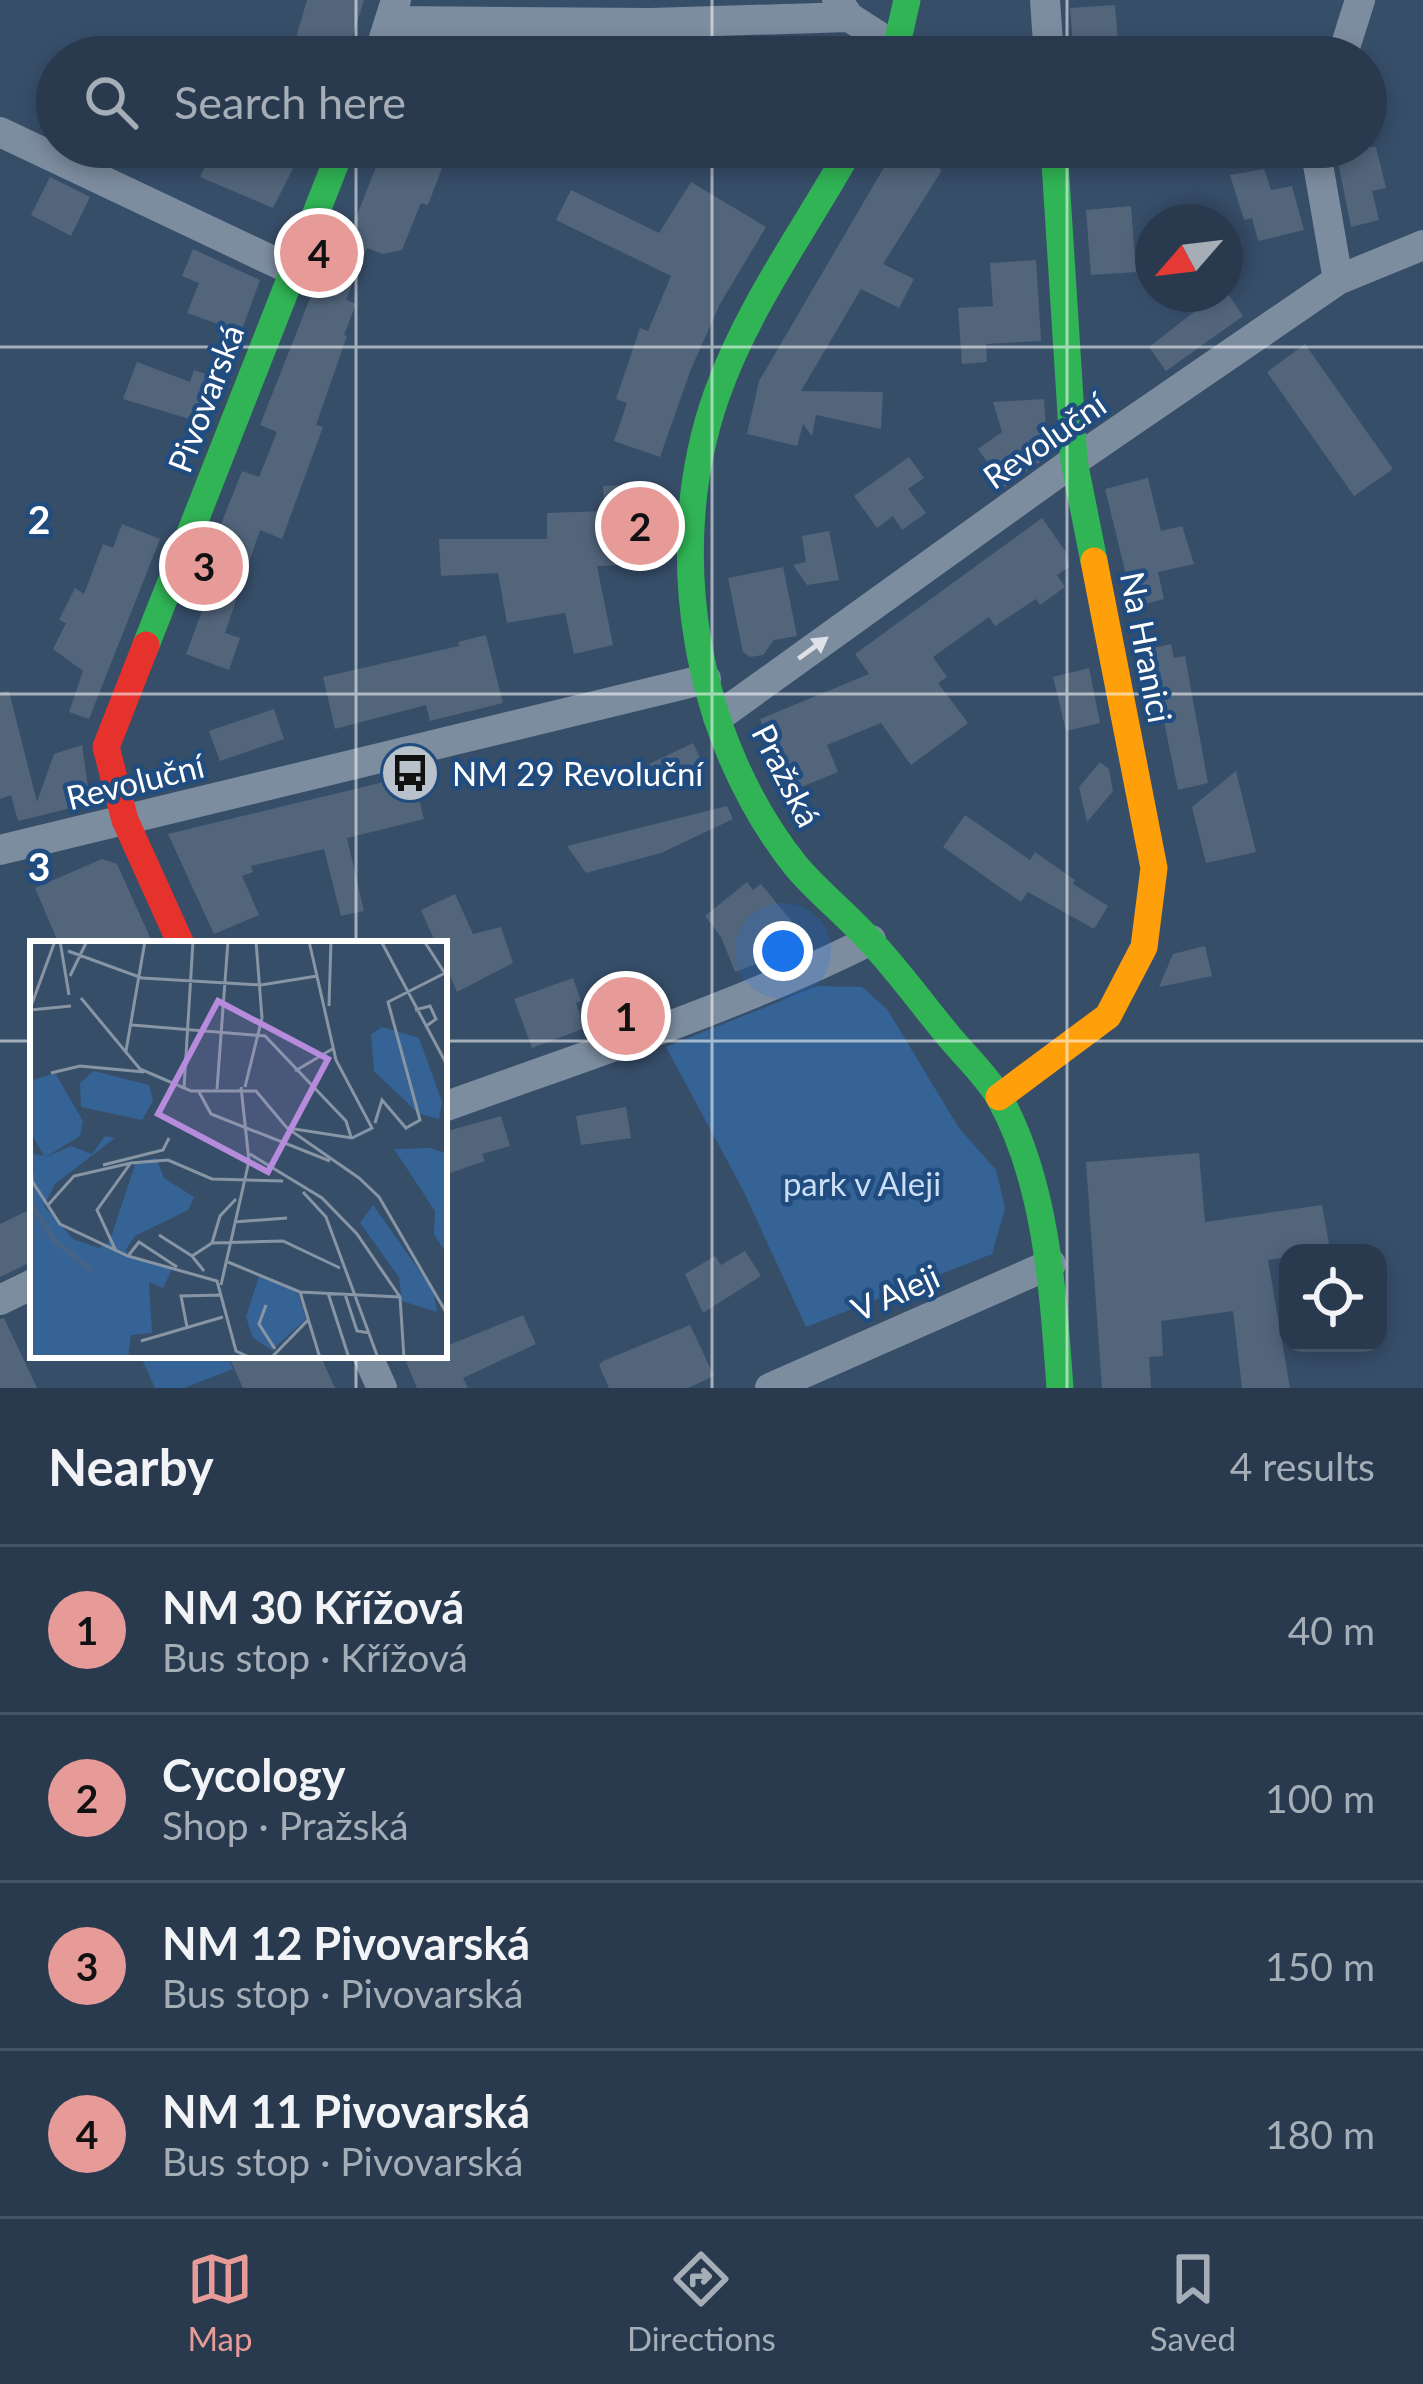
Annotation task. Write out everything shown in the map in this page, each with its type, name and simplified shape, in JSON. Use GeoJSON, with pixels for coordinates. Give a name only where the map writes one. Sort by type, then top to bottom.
{"type":"FeatureCollection","features":[{"type":"Feature","properties":{"kind":"street"},"geometry":{"type":"LineString","coordinates":[[899,36],[907,0]]}},
{"type":"Feature","properties":{"kind":"street"},"geometry":{"type":"LineString","coordinates":[[1045,0],[1048,36]]}},
{"type":"Feature","properties":{"kind":"street"},"geometry":{"type":"LineString","coordinates":[[1349,36],[1360,0]]}},
{"type":"Feature","properties":{"kind":"street"},"geometry":{"type":"LineString","coordinates":[[394,11],[651,23],[843,9],[876,36]]}},
{"type":"Feature","properties":{"kind":"street"},"geometry":{"type":"LineString","coordinates":[[0,132],[36,149]]}},
{"type":"Feature","properties":{"kind":"street"},"geometry":{"type":"LineString","coordinates":[[76,168],[293,271]]}},
{"type":"Feature","properties":{"kind":"street","name":"Pivovarská"},"geometry":{"type":"LineString","coordinates":[[180,941],[125,820],[106,746],[334,168]]}},
{"type":"Feature","properties":{"kind":"street","name":"Pražská"},"geometry":{"type":"LineString","coordinates":[[839,168],[743,336],[716,394],[694,475],[689,543],[693,614],[706,679],[743,783],[793,863],[871,940],[999,1097],[1033,1182],[1051,1264],[1060,1388]]}},
{"type":"Feature","properties":{"kind":"street","name":"Na Hranici"},"geometry":{"type":"LineString","coordinates":[[999,1097],[1108,1016],[1144,947],[1154,868],[1074,461],[1055,168]]}},
{"type":"Feature","properties":{"kind":"street"},"geometry":{"type":"LineString","coordinates":[[1319,168],[1338,280]]}},
{"type":"Feature","properties":{"kind":"street","name":"Revoluční"},"geometry":{"type":"LineString","coordinates":[[718,717],[1074,461],[1338,280],[1423,245]]}},
{"type":"Feature","properties":{"kind":"street","name":"Revoluční"},"geometry":{"type":"LineString","coordinates":[[0,850],[706,679]]}},
{"type":"Feature","properties":{"kind":"street"},"geometry":{"type":"LineString","coordinates":[[447,1106],[661,1028],[871,940]]}},
{"type":"Feature","properties":{"kind":"street","name":"V Aleji"},"geometry":{"type":"LineString","coordinates":[[770,1388],[1051,1264]]}},
{"type":"Feature","properties":{"kind":"street"},"geometry":{"type":"LineString","coordinates":[[0,1300],[30,1285]]}},
{"type":"Feature","properties":{"kind":"street"},"geometry":{"type":"LineString","coordinates":[[368,1358],[382,1388]]}},
{"type":"Feature","properties":{"kind":"green space","name":"park v Aleji"},"geometry":{"type":"Polygon","coordinates":[[[818,986],[862,987],[887,1009],[959,1128],[996,1170],[1005,1208],[992,1254],[806,1327],[744,1192],[666,1047],[818,986]]]}},
{"type":"Feature","properties":{"kind":"green space"},"geometry":{"type":"Polygon","coordinates":[[[141,1358],[228,1358],[233,1369],[184,1388],[155,1388],[141,1358]]]}},
{"type":"Feature","properties":{"kind":"building"},"geometry":{"type":"Polygon","coordinates":[[[307,0],[364,0],[353,36],[296,36],[307,0]]]}},
{"type":"Feature","properties":{"kind":"building"},"geometry":{"type":"Polygon","coordinates":[[[1115,5],[1118,36],[1072,36],[1070,8],[1115,5]]]}},
{"type":"Feature","properties":{"kind":"building"},"geometry":{"type":"Polygon","coordinates":[[[204,168],[293,168],[273,208],[200,177],[204,168]]]}},
{"type":"Feature","properties":{"kind":"building"},"geometry":{"type":"Polygon","coordinates":[[[376,168],[442,168],[428,205],[421,203],[402,250],[383,254],[367,248],[346,300],[356,304],[316,425],[323,427],[282,539],[260,530],[225,633],[240,638],[229,670],[186,654],[226,547],[214,542],[242,471],[259,477],[277,432],[260,425],[337,230],[349,235],[376,168]]]}},
{"type":"Feature","properties":{"kind":"building"},"geometry":{"type":"Polygon","coordinates":[[[884,168],[942,170],[883,264],[914,279],[899,308],[861,289],[801,391],[883,392],[881,429],[816,415],[812,436],[803,424],[797,446],[747,434],[759,381],[884,168]]]}},
{"type":"Feature","properties":{"kind":"building"},"geometry":{"type":"Polygon","coordinates":[[[1339,168],[1381,168],[1386,188],[1372,191],[1379,220],[1351,227],[1339,168]]]}},
{"type":"Feature","properties":{"kind":"building"},"geometry":{"type":"Polygon","coordinates":[[[1264,169],[1271,190],[1292,186],[1304,230],[1258,241],[1252,218],[1244,220],[1243,204],[1239,204],[1230,175],[1264,169]]]}},
{"type":"Feature","properties":{"kind":"building"},"geometry":{"type":"Polygon","coordinates":[[[50,177],[90,197],[71,236],[31,215],[50,177]]]}},
{"type":"Feature","properties":{"kind":"building"},"geometry":{"type":"Polygon","coordinates":[[[691,182],[766,227],[720,304],[660,457],[614,441],[627,403],[616,399],[640,328],[648,331],[671,276],[556,220],[571,190],[659,233],[691,182]]]}},
{"type":"Feature","properties":{"kind":"building"},"geometry":{"type":"Polygon","coordinates":[[[1131,206],[1135,272],[1091,275],[1086,210],[1131,206]]]}},
{"type":"Feature","properties":{"kind":"building"},"geometry":{"type":"Polygon","coordinates":[[[193,249],[260,280],[241,332],[187,313],[199,283],[182,276],[193,249]]]}},
{"type":"Feature","properties":{"kind":"building"},"geometry":{"type":"Polygon","coordinates":[[[1036,260],[1041,341],[986,344],[987,362],[962,364],[958,308],[993,306],[990,263],[1036,260]]]}},
{"type":"Feature","properties":{"kind":"building"},"geometry":{"type":"Polygon","coordinates":[[[1194,312],[1240,312],[1243,316],[1166,371],[1149,347],[1194,312]]]}},
{"type":"Feature","properties":{"kind":"building"},"geometry":{"type":"Polygon","coordinates":[[[1305,344],[1393,469],[1354,496],[1267,372],[1305,344]]]}},
{"type":"Feature","properties":{"kind":"building"},"geometry":{"type":"Polygon","coordinates":[[[137,362],[190,382],[194,370],[223,380],[206,424],[123,399],[137,362]]]}},
{"type":"Feature","properties":{"kind":"building"},"geometry":{"type":"Polygon","coordinates":[[[1044,399],[1048,456],[1005,487],[978,449],[1002,432],[993,402],[1044,399]]]}},
{"type":"Feature","properties":{"kind":"building"},"geometry":{"type":"Polygon","coordinates":[[[909,457],[924,478],[908,489],[926,513],[902,530],[893,516],[877,528],[854,496],[909,457]]]}},
{"type":"Feature","properties":{"kind":"building"},"geometry":{"type":"Polygon","coordinates":[[[1148,478],[1161,531],[1182,526],[1194,564],[1158,572],[1164,599],[1134,607],[1105,489],[1148,478]]]}},
{"type":"Feature","properties":{"kind":"building"},"geometry":{"type":"Polygon","coordinates":[[[651,484],[652,564],[597,566],[613,645],[574,654],[565,613],[507,623],[498,573],[441,576],[439,539],[547,539],[547,513],[605,511],[603,486],[651,484]]]}},
{"type":"Feature","properties":{"kind":"building"},"geometry":{"type":"Polygon","coordinates":[[[1042,518],[1066,552],[1069,567],[1057,575],[1065,587],[1040,605],[1036,599],[995,626],[989,617],[933,657],[947,677],[938,683],[968,723],[911,765],[881,723],[827,745],[838,772],[789,792],[760,719],[869,674],[855,654],[1042,518]]]}},
{"type":"Feature","properties":{"kind":"building"},"geometry":{"type":"Polygon","coordinates":[[[122,524],[160,539],[89,719],[69,712],[83,671],[53,649],[66,623],[59,620],[75,588],[84,594],[103,544],[113,548],[122,524]]]}},
{"type":"Feature","properties":{"kind":"building"},"geometry":{"type":"Polygon","coordinates":[[[829,531],[839,580],[807,585],[793,565],[806,562],[802,536],[829,531]]]}},
{"type":"Feature","properties":{"kind":"building"},"geometry":{"type":"Polygon","coordinates":[[[783,567],[797,636],[774,640],[763,655],[750,657],[743,652],[728,578],[783,567]]]}},
{"type":"Feature","properties":{"kind":"building"},"geometry":{"type":"Polygon","coordinates":[[[486,635],[503,703],[430,721],[426,705],[335,729],[323,677],[459,646],[458,642],[486,635]]]}},
{"type":"Feature","properties":{"kind":"building"},"geometry":{"type":"Polygon","coordinates":[[[1171,644],[1174,658],[1185,656],[1208,783],[1178,790],[1161,707],[1149,710],[1145,692],[1153,694],[1144,650],[1171,644]]]}},
{"type":"Feature","properties":{"kind":"building"},"geometry":{"type":"Polygon","coordinates":[[[1089,668],[1100,723],[1066,731],[1053,677],[1089,668]]]}},
{"type":"Feature","properties":{"kind":"building"},"geometry":{"type":"Polygon","coordinates":[[[9,691],[37,802],[54,754],[82,745],[89,794],[83,805],[18,821],[11,795],[0,799],[0,692],[9,691]]]}},
{"type":"Feature","properties":{"kind":"building"},"geometry":{"type":"Polygon","coordinates":[[[274,709],[284,739],[220,761],[209,731],[274,709]]]}},
{"type":"Feature","properties":{"kind":"building"},"geometry":{"type":"Polygon","coordinates":[[[693,743],[705,768],[629,784],[626,775],[693,743]]]}},
{"type":"Feature","properties":{"kind":"building"},"geometry":{"type":"Polygon","coordinates":[[[1100,762],[1109,769],[1113,791],[1087,822],[1079,787],[1100,762]]]}},
{"type":"Feature","properties":{"kind":"building"},"geometry":{"type":"Polygon","coordinates":[[[1236,771],[1256,852],[1206,863],[1192,807],[1236,771]]]}},
{"type":"Feature","properties":{"kind":"building"},"geometry":{"type":"Polygon","coordinates":[[[413,775],[424,819],[347,838],[364,911],[341,916],[324,849],[251,866],[253,872],[242,876],[259,915],[214,934],[168,834],[413,775]]]}},
{"type":"Feature","properties":{"kind":"building"},"geometry":{"type":"Polygon","coordinates":[[[727,806],[733,819],[661,853],[586,873],[567,846],[727,806]]]}},
{"type":"Feature","properties":{"kind":"building"},"geometry":{"type":"Polygon","coordinates":[[[965,815],[1030,860],[1035,852],[1108,906],[1094,929],[1028,892],[1021,902],[943,847],[965,815]]]}},
{"type":"Feature","properties":{"kind":"building"},"geometry":{"type":"Polygon","coordinates":[[[102,859],[117,864],[152,941],[58,941],[35,888],[102,859]]]}},
{"type":"Feature","properties":{"kind":"building"},"geometry":{"type":"Polygon","coordinates":[[[747,882],[753,890],[761,884],[801,939],[792,950],[735,972],[721,937],[705,916],[747,882]]]}},
{"type":"Feature","properties":{"kind":"building"},"geometry":{"type":"Polygon","coordinates":[[[455,894],[473,934],[501,927],[513,963],[457,992],[447,969],[447,941],[435,941],[421,910],[455,894]]]}},
{"type":"Feature","properties":{"kind":"building"},"geometry":{"type":"Polygon","coordinates":[[[1205,946],[1212,976],[1159,987],[1173,954],[1205,946]]]}},
{"type":"Feature","properties":{"kind":"building"},"geometry":{"type":"Polygon","coordinates":[[[573,978],[585,1028],[532,1048],[514,999],[573,978]]]}},
{"type":"Feature","properties":{"kind":"building"},"geometry":{"type":"Polygon","coordinates":[[[626,1107],[631,1138],[581,1145],[576,1116],[626,1107]]]}},
{"type":"Feature","properties":{"kind":"building"},"geometry":{"type":"Polygon","coordinates":[[[501,1116],[510,1146],[482,1154],[485,1161],[447,1174],[447,1131],[501,1116]]]}},
{"type":"Feature","properties":{"kind":"building"},"geometry":{"type":"Polygon","coordinates":[[[1199,1153],[1205,1222],[1322,1205],[1329,1244],[1279,1244],[1279,1258],[1268,1260],[1279,1352],[1284,1352],[1290,1388],[1242,1388],[1233,1311],[1161,1321],[1163,1356],[1149,1357],[1151,1388],[1102,1388],[1086,1162],[1199,1153]]]}},
{"type":"Feature","properties":{"kind":"building"},"geometry":{"type":"Polygon","coordinates":[[[30,1209],[30,1262],[0,1277],[0,1224],[30,1209]]]}},
{"type":"Feature","properties":{"kind":"building"},"geometry":{"type":"Polygon","coordinates":[[[745,1251],[761,1276],[703,1313],[685,1274],[715,1256],[721,1265],[745,1251]]]}},
{"type":"Feature","properties":{"kind":"building"},"geometry":{"type":"Polygon","coordinates":[[[523,1315],[536,1344],[463,1378],[468,1388],[417,1388],[406,1362],[447,1358],[447,1346],[523,1315]]]}},
{"type":"Feature","properties":{"kind":"building"},"geometry":{"type":"Polygon","coordinates":[[[4,1318],[37,1388],[0,1388],[0,1319],[4,1318]]]}},
{"type":"Feature","properties":{"kind":"building"},"geometry":{"type":"Polygon","coordinates":[[[690,1325],[714,1376],[688,1388],[609,1388],[599,1365],[603,1361],[690,1325]]]}},
{"type":"Feature","properties":{"kind":"building"},"geometry":{"type":"Polygon","coordinates":[[[229,1358],[321,1358],[335,1388],[243,1388],[229,1358]]]}},
{"type":"Feature","properties":{"kind":"traffic: fast"},"geometry":{"type":"LineString","coordinates":[[899,36],[907,0]]}},
{"type":"Feature","properties":{"kind":"traffic: fast"},"geometry":{"type":"LineString","coordinates":[[146,645],[334,168]]}},
{"type":"Feature","properties":{"kind":"traffic: fast"},"geometry":{"type":"LineString","coordinates":[[839,168],[761,299],[717,394],[700,453],[692,515],[691,577],[698,640],[712,701],[733,760],[761,815],[796,866],[883,955],[987,1080],[1015,1130],[1045,1239],[1060,1388]]}},
{"type":"Feature","properties":{"kind":"traffic: fast"},"geometry":{"type":"LineString","coordinates":[[1055,168],[1074,461],[1094,561]]}},
{"type":"Feature","properties":{"kind":"traffic: slow"},"geometry":{"type":"LineString","coordinates":[[999,1097],[1108,1016],[1144,947],[1154,868],[1094,561]]}},
{"type":"Feature","properties":{"kind":"traffic: jam"},"geometry":{"type":"LineString","coordinates":[[146,645],[106,747],[125,820],[180,941]]}},
{"type":"Feature","properties":{"kind":"place","name":"NM 11 Pivovarská"},"geometry":{"type":"Point","coordinates":[319,253]}},
{"type":"Feature","properties":{"kind":"place","name":"Cycology"},"geometry":{"type":"Point","coordinates":[640,526]}},
{"type":"Feature","properties":{"kind":"place","name":"NM 12 Pivovarská"},"geometry":{"type":"Point","coordinates":[204,566]}},
{"type":"Feature","properties":{"kind":"place","name":"NM 29 Revoluční"},"geometry":{"type":"Point","coordinates":[410,773]}},
{"type":"Feature","properties":{"kind":"place","name":"NM 30 Křížová"},"geometry":{"type":"Point","coordinates":[626,1016]}}]}
